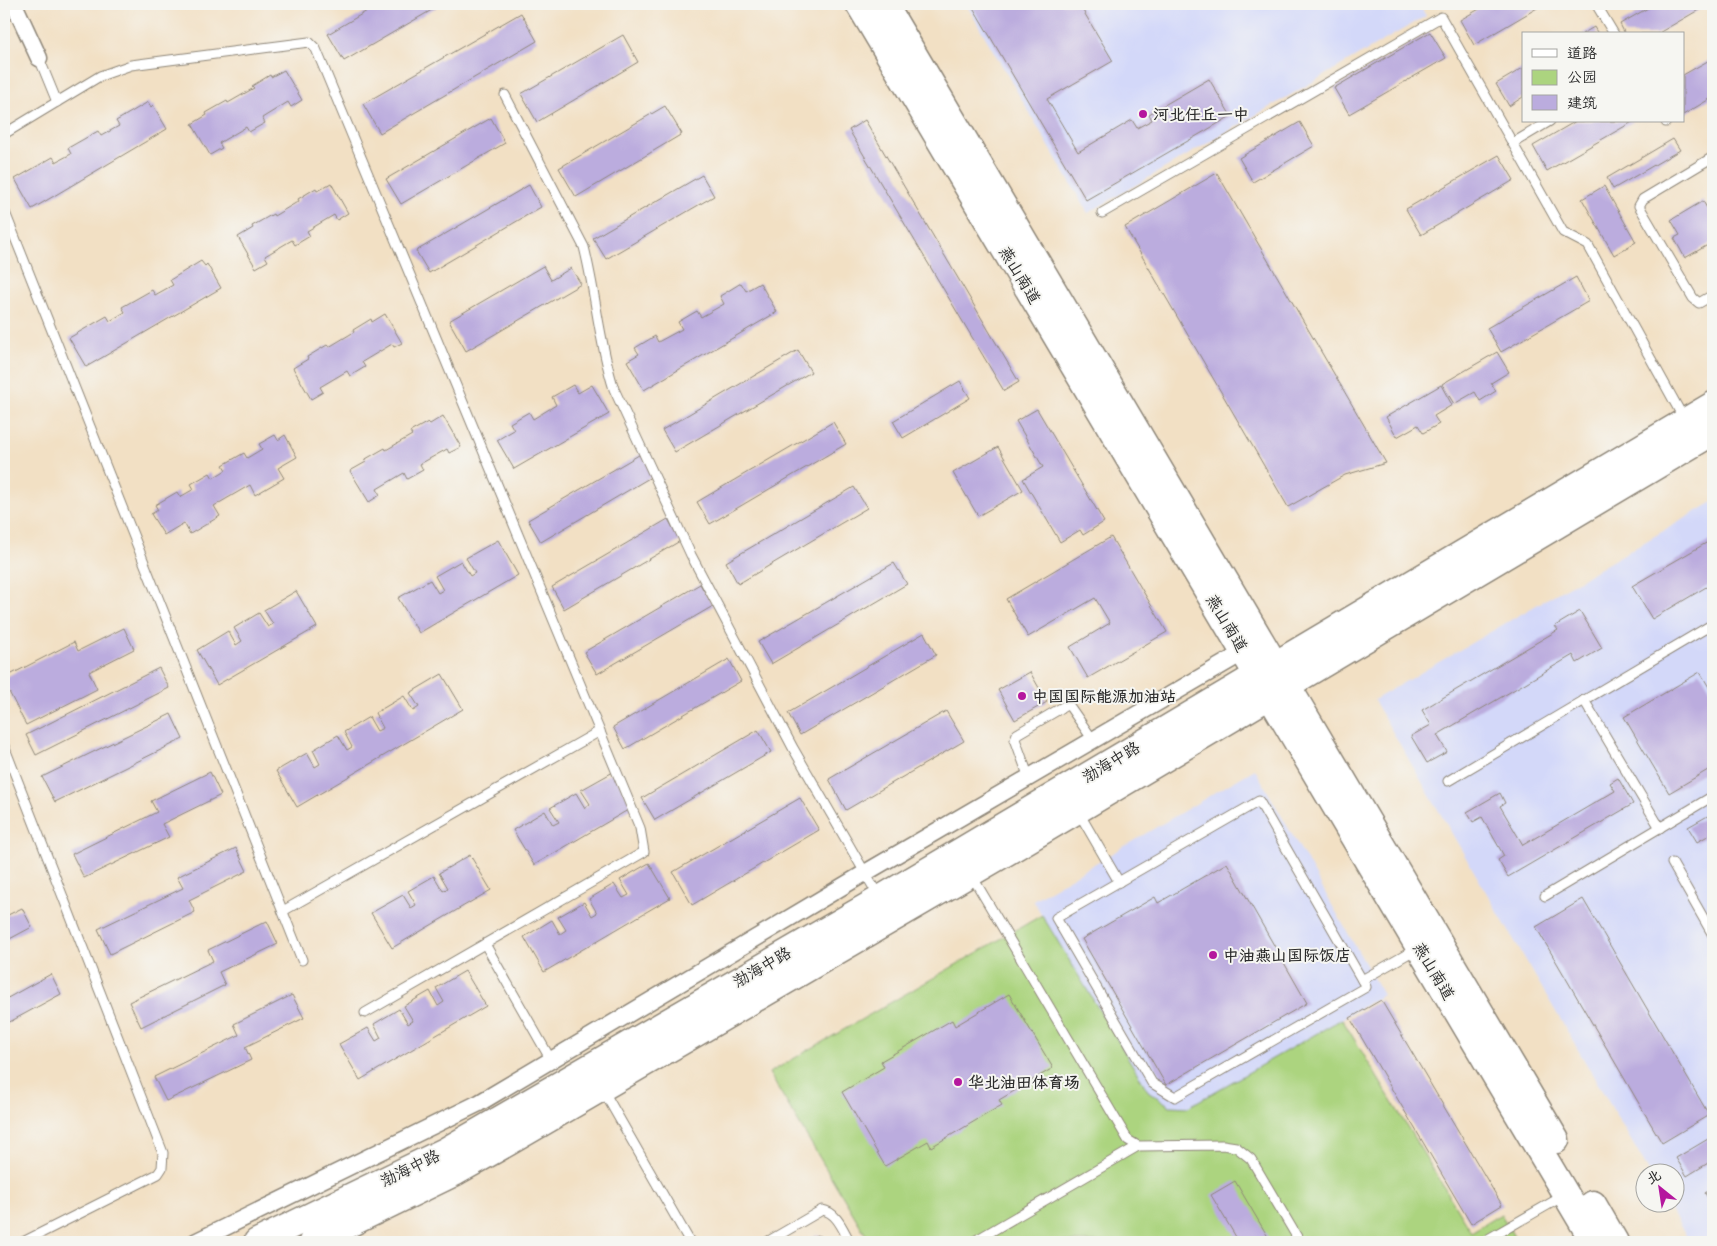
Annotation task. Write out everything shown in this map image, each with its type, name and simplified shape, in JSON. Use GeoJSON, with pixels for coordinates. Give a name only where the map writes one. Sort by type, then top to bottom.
{"type":"FeatureCollection","features":[{"type":"Feature","properties":{"kind":"main road","name":"燕山南道"},"geometry":{"type":"LineString","coordinates":[[859,4],[1244,652],[1272,681],[1616,1242]]}},
{"type":"Feature","properties":{"kind":"main road","name":"燕山南道"},"geometry":{"type":"LineString","coordinates":[[884,4],[1272,681],[1420,947],[1594,1242]]}},
{"type":"Feature","properties":{"kind":"main road"},"geometry":{"type":"LineString","coordinates":[[1272,681],[1713,405]]}},
{"type":"Feature","properties":{"kind":"main road"},"geometry":{"type":"LineString","coordinates":[[1272,681],[1713,432]]}},
{"type":"Feature","properties":{"kind":"main road","name":"渤海中路"},"geometry":{"type":"LineString","coordinates":[[312,1242],[456,1172],[971,873],[1078,810],[1272,681]]}},
{"type":"Feature","properties":{"kind":"main road","name":"渤海中路"},"geometry":{"type":"LineString","coordinates":[[258,1242],[454,1146],[880,899],[1272,681]]}},
{"type":"Feature","properties":{"kind":"street"},"geometry":{"type":"LineString","coordinates":[[14,4],[39,58]]}},
{"type":"Feature","properties":{"kind":"street"},"geometry":{"type":"LineString","coordinates":[[195,1242],[479,1103],[865,873],[1244,652]]}},
{"type":"Feature","properties":{"kind":"lane"},"geometry":{"type":"LineString","coordinates":[[1596,4],[1613,32]]}},
{"type":"Feature","properties":{"kind":"lane"},"geometry":{"type":"LineString","coordinates":[[1102,213],[1441,17],[1564,232],[1588,245],[1685,421]]}},
{"type":"Feature","properties":{"kind":"lane"},"geometry":{"type":"LineString","coordinates":[[4,134],[100,76],[131,65],[309,42],[316,49],[640,828],[644,852],[365,1013]]}},
{"type":"Feature","properties":{"kind":"lane"},"geometry":{"type":"LineString","coordinates":[[39,58],[57,102]]}},
{"type":"Feature","properties":{"kind":"lane"},"geometry":{"type":"LineString","coordinates":[[505,95],[584,247],[605,362],[622,407],[691,555],[793,748],[880,899]]}},
{"type":"Feature","properties":{"kind":"lane"},"geometry":{"type":"LineString","coordinates":[[1513,143],[1548,122]]}},
{"type":"Feature","properties":{"kind":"lane"},"geometry":{"type":"LineString","coordinates":[[1713,157],[1643,199],[1640,206],[1693,298],[1699,303],[1713,295]]}},
{"type":"Feature","properties":{"kind":"lane"},"geometry":{"type":"LineString","coordinates":[[4,210],[302,960]]}},
{"type":"Feature","properties":{"kind":"lane"},"geometry":{"type":"LineString","coordinates":[[1448,781],[1713,624]]}},
{"type":"Feature","properties":{"kind":"lane"},"geometry":{"type":"LineString","coordinates":[[1584,700],[1660,828]]}},
{"type":"Feature","properties":{"kind":"lane"},"geometry":{"type":"LineString","coordinates":[[1029,778],[1015,738],[1017,734],[1068,704],[1094,740]]}},
{"type":"Feature","properties":{"kind":"lane"},"geometry":{"type":"LineString","coordinates":[[283,911],[600,731]]}},
{"type":"Feature","properties":{"kind":"lane"},"geometry":{"type":"LineString","coordinates":[[4,746],[163,1153],[162,1168],[158,1174],[24,1242]]}},
{"type":"Feature","properties":{"kind":"lane"},"geometry":{"type":"LineString","coordinates":[[1545,896],[1713,796]]}},
{"type":"Feature","properties":{"kind":"lane"},"geometry":{"type":"LineString","coordinates":[[1259,801],[1366,987],[1175,1097],[1152,1083],[1056,918],[1119,882],[1259,801]]}},
{"type":"Feature","properties":{"kind":"lane"},"geometry":{"type":"LineString","coordinates":[[1078,810],[1119,882]]}},
{"type":"Feature","properties":{"kind":"lane"},"geometry":{"type":"LineString","coordinates":[[1672,863],[1713,936]]}},
{"type":"Feature","properties":{"kind":"lane"},"geometry":{"type":"LineString","coordinates":[[971,873],[1128,1140],[1138,1146]]}},
{"type":"Feature","properties":{"kind":"lane"},"geometry":{"type":"LineString","coordinates":[[485,944],[551,1060]]}},
{"type":"Feature","properties":{"kind":"lane"},"geometry":{"type":"LineString","coordinates":[[1362,980],[1420,947]]}},
{"type":"Feature","properties":{"kind":"lane"},"geometry":{"type":"LineString","coordinates":[[602,1088],[690,1242]]}},
{"type":"Feature","properties":{"kind":"lane"},"geometry":{"type":"LineString","coordinates":[[973,1242],[1138,1146],[1223,1144],[1236,1147],[1252,1159],[1300,1242]]}},
{"type":"Feature","properties":{"kind":"lane"},"geometry":{"type":"LineString","coordinates":[[1483,1242],[1566,1194]]}},
{"type":"Feature","properties":{"kind":"lane"},"geometry":{"type":"LineString","coordinates":[[767,1242],[822,1210],[834,1214],[850,1242]]}},
{"type":"Feature","properties":{"kind":"shaded area","name":"河北任丘一中"},"geometry":{"type":"Polygon","coordinates":[[[966,4],[1419,4],[1426,16],[1088,213],[966,4]]]}},
{"type":"Feature","properties":{"kind":"shaded area"},"geometry":{"type":"Polygon","coordinates":[[[1713,502],[1713,1238],[1707,1242],[1690,1242],[1673,1214],[1684,1214],[1684,1164],[1645,1164],[1374,700],[1713,502]]]}},
{"type":"Feature","properties":{"kind":"shaded area","name":"中油燕山国际饭店"},"geometry":{"type":"Polygon","coordinates":[[[1255,769],[1383,995],[1188,1107],[1170,1106],[1148,1091],[1033,900],[1255,769]]]}},
{"type":"Feature","properties":{"kind":"green space","name":"华北油田体育场"},"geometry":{"type":"Polygon","coordinates":[[[1042,915],[1148,1091],[1170,1106],[1188,1107],[1342,1019],[1471,1232],[1501,1214],[1517,1242],[870,1242],[769,1073],[1042,915]]]}},
{"type":"Feature","properties":{"kind":"building"},"geometry":{"type":"Polygon","coordinates":[[[379,4],[442,4],[344,61],[328,34],[379,4]]]}},
{"type":"Feature","properties":{"kind":"building"},"geometry":{"type":"Polygon","coordinates":[[[971,4],[1079,4],[1113,61],[1047,99],[1078,152],[1132,120],[1137,128],[1152,120],[1149,114],[1209,79],[1231,116],[1086,200],[971,4]]]}},
{"type":"Feature","properties":{"kind":"building"},"geometry":{"type":"Polygon","coordinates":[[[1488,4],[1544,4],[1474,45],[1460,20],[1488,4]]]}},
{"type":"Feature","properties":{"kind":"building"},"geometry":{"type":"Polygon","coordinates":[[[1655,4],[1709,4],[1660,32],[1624,32],[1620,24],[1655,4]]]}},
{"type":"Feature","properties":{"kind":"building"},"geometry":{"type":"Polygon","coordinates":[[[521,13],[537,41],[380,133],[363,104],[521,13]]]}},
{"type":"Feature","properties":{"kind":"building"},"geometry":{"type":"Polygon","coordinates":[[[1594,27],[1597,32],[1585,32],[1594,27]]]}},
{"type":"Feature","properties":{"kind":"building"},"geometry":{"type":"Polygon","coordinates":[[[1430,32],[1446,58],[1349,114],[1334,88],[1430,32]]]}},
{"type":"Feature","properties":{"kind":"building"},"geometry":{"type":"Polygon","coordinates":[[[623,35],[638,62],[537,122],[521,94],[623,35]]]}},
{"type":"Feature","properties":{"kind":"building"},"geometry":{"type":"Polygon","coordinates":[[[1713,58],[1713,97],[1684,114],[1684,74],[1713,58]]]}},
{"type":"Feature","properties":{"kind":"building"},"geometry":{"type":"Polygon","coordinates":[[[1522,69],[1522,98],[1509,106],[1496,84],[1522,69]]]}},
{"type":"Feature","properties":{"kind":"building"},"geometry":{"type":"Polygon","coordinates":[[[284,70],[302,100],[291,107],[288,102],[262,118],[265,123],[249,132],[246,127],[219,143],[222,148],[210,155],[192,124],[207,115],[206,113],[254,88],[252,86],[270,75],[271,77],[284,70]]]}},
{"type":"Feature","properties":{"kind":"building"},"geometry":{"type":"Polygon","coordinates":[[[148,102],[151,107],[153,105],[167,129],[32,209],[15,179],[53,157],[56,162],[71,154],[68,148],[98,131],[101,136],[119,126],[116,121],[148,102]]]}},
{"type":"Feature","properties":{"kind":"building"},"geometry":{"type":"Polygon","coordinates":[[[665,106],[682,134],[576,197],[559,168],[665,106]]]}},
{"type":"Feature","properties":{"kind":"building"},"geometry":{"type":"Polygon","coordinates":[[[491,118],[505,143],[401,204],[386,179],[491,118]]]}},
{"type":"Feature","properties":{"kind":"building"},"geometry":{"type":"Polygon","coordinates":[[[865,120],[1019,382],[1004,391],[849,130],[865,120]]]}},
{"type":"Feature","properties":{"kind":"building"},"geometry":{"type":"Polygon","coordinates":[[[1300,122],[1314,146],[1253,182],[1239,158],[1300,122]]]}},
{"type":"Feature","properties":{"kind":"building"},"geometry":{"type":"Polygon","coordinates":[[[1574,122],[1632,122],[1547,171],[1533,146],[1574,122]]]}},
{"type":"Feature","properties":{"kind":"building"},"geometry":{"type":"Polygon","coordinates":[[[1673,139],[1680,150],[1613,189],[1607,178],[1673,139]]]}},
{"type":"Feature","properties":{"kind":"building"},"geometry":{"type":"Polygon","coordinates":[[[1499,155],[1514,180],[1421,235],[1406,209],[1499,155]]]}},
{"type":"Feature","properties":{"kind":"building"},"geometry":{"type":"Polygon","coordinates":[[[1217,173],[1386,463],[1345,475],[1288,507],[1125,227],[1217,173]]]}},
{"type":"Feature","properties":{"kind":"building"},"geometry":{"type":"Polygon","coordinates":[[[702,175],[714,196],[606,259],[593,238],[702,175]]]}},
{"type":"Feature","properties":{"kind":"building"},"geometry":{"type":"Polygon","coordinates":[[[331,183],[348,213],[337,220],[334,215],[307,231],[310,236],[295,245],[292,240],[265,256],[268,261],[256,268],[238,237],[253,228],[252,226],[273,214],[274,216],[299,201],[298,199],[316,188],[317,191],[331,183]]]}},
{"type":"Feature","properties":{"kind":"building"},"geometry":{"type":"Polygon","coordinates":[[[529,185],[541,207],[429,273],[416,251],[529,185]]]}},
{"type":"Feature","properties":{"kind":"building"},"geometry":{"type":"Polygon","coordinates":[[[1604,186],[1636,242],[1614,255],[1582,199],[1604,186]]]}},
{"type":"Feature","properties":{"kind":"building"},"geometry":{"type":"Polygon","coordinates":[[[1703,201],[1708,210],[1713,206],[1713,242],[1685,258],[1674,238],[1680,235],[1671,220],[1703,201]]]}},
{"type":"Feature","properties":{"kind":"building"},"geometry":{"type":"Polygon","coordinates":[[[201,261],[205,266],[207,264],[221,288],[86,367],[69,338],[107,316],[110,321],[125,312],[122,307],[152,290],[155,295],[173,285],[170,280],[201,261]]]}},
{"type":"Feature","properties":{"kind":"building"},"geometry":{"type":"Polygon","coordinates":[[[543,266],[551,280],[571,268],[581,284],[466,351],[449,321],[543,266]]]}},
{"type":"Feature","properties":{"kind":"building"},"geometry":{"type":"Polygon","coordinates":[[[1576,277],[1589,301],[1501,352],[1487,328],[1576,277]]]}},
{"type":"Feature","properties":{"kind":"building"},"geometry":{"type":"Polygon","coordinates":[[[741,283],[746,291],[760,283],[777,312],[644,390],[627,361],[639,354],[635,348],[655,336],[658,342],[682,329],[678,322],[697,311],[701,317],[724,304],[720,296],[741,283]]]}},
{"type":"Feature","properties":{"kind":"building"},"geometry":{"type":"Polygon","coordinates":[[[385,314],[402,343],[394,347],[392,344],[362,362],[365,367],[350,376],[347,371],[320,387],[323,392],[311,399],[293,368],[327,345],[329,347],[354,332],[353,330],[371,319],[372,322],[385,314]]]}},
{"type":"Feature","properties":{"kind":"building"},"geometry":{"type":"Polygon","coordinates":[[[798,350],[811,372],[675,452],[662,430],[798,350]]]}},
{"type":"Feature","properties":{"kind":"building"},"geometry":{"type":"Polygon","coordinates":[[[1497,352],[1509,372],[1491,383],[1496,391],[1480,401],[1475,392],[1454,404],[1442,384],[1497,352]]]}},
{"type":"Feature","properties":{"kind":"building"},"geometry":{"type":"Polygon","coordinates":[[[960,381],[970,398],[903,438],[893,421],[960,381]]]}},
{"type":"Feature","properties":{"kind":"building"},"geometry":{"type":"Polygon","coordinates":[[[573,385],[578,393],[592,385],[609,414],[514,469],[497,440],[514,430],[510,423],[529,412],[533,419],[556,405],[552,397],[573,385]]]}},
{"type":"Feature","properties":{"kind":"building"},"geometry":{"type":"Polygon","coordinates":[[[1441,385],[1452,405],[1434,416],[1439,424],[1423,433],[1418,425],[1397,437],[1386,417],[1441,385]]]}},
{"type":"Feature","properties":{"kind":"building"},"geometry":{"type":"Polygon","coordinates":[[[1037,409],[1104,522],[1083,535],[1080,530],[1060,542],[1023,479],[1043,467],[1016,421],[1037,409]]]}},
{"type":"Feature","properties":{"kind":"building"},"geometry":{"type":"Polygon","coordinates":[[[443,416],[461,447],[449,453],[447,449],[420,464],[423,470],[407,479],[404,473],[377,489],[380,495],[369,502],[350,471],[366,462],[364,460],[412,435],[410,432],[428,422],[430,424],[443,416]]]}},
{"type":"Feature","properties":{"kind":"building"},"geometry":{"type":"Polygon","coordinates":[[[833,422],[846,444],[710,524],[697,502],[833,422]]]}},
{"type":"Feature","properties":{"kind":"building"},"geometry":{"type":"Polygon","coordinates":[[[275,435],[278,440],[285,435],[297,457],[278,468],[284,478],[255,495],[250,485],[214,506],[220,516],[190,534],[184,523],[164,535],[151,514],[158,510],[155,505],[177,492],[180,497],[194,489],[191,484],[210,473],[213,478],[226,470],[223,465],[244,453],[247,458],[262,449],[259,444],[275,435]]]}},
{"type":"Feature","properties":{"kind":"building"},"geometry":{"type":"Polygon","coordinates":[[[998,447],[1023,490],[978,516],[953,473],[998,447]]]}},
{"type":"Feature","properties":{"kind":"building"},"geometry":{"type":"Polygon","coordinates":[[[644,452],[656,474],[541,542],[528,520],[644,452]]]}},
{"type":"Feature","properties":{"kind":"building"},"geometry":{"type":"Polygon","coordinates":[[[854,487],[867,508],[738,584],[726,562],[854,487]]]}},
{"type":"Feature","properties":{"kind":"building"},"geometry":{"type":"Polygon","coordinates":[[[668,519],[680,541],[564,609],[552,587],[668,519]]]}},
{"type":"Feature","properties":{"kind":"building"},"geometry":{"type":"Polygon","coordinates":[[[1111,537],[1167,632],[1088,678],[1070,647],[1110,623],[1095,598],[1028,637],[1006,599],[1111,537]]]}},
{"type":"Feature","properties":{"kind":"building"},"geometry":{"type":"Polygon","coordinates":[[[1713,539],[1713,583],[1652,619],[1632,586],[1713,539]]]}},
{"type":"Feature","properties":{"kind":"building"},"geometry":{"type":"Polygon","coordinates":[[[498,540],[518,575],[419,633],[398,598],[430,580],[438,593],[443,590],[435,576],[461,561],[470,576],[475,573],[466,558],[498,540]]]}},
{"type":"Feature","properties":{"kind":"building"},"geometry":{"type":"Polygon","coordinates":[[[894,563],[907,584],[771,664],[758,642],[894,563]]]}},
{"type":"Feature","properties":{"kind":"building"},"geometry":{"type":"Polygon","coordinates":[[[700,584],[713,606],[597,674],[584,652],[700,584]]]}},
{"type":"Feature","properties":{"kind":"building"},"geometry":{"type":"Polygon","coordinates":[[[296,591],[317,627],[217,685],[197,650],[228,631],[236,645],[242,641],[234,628],[259,613],[268,627],[273,624],[264,610],[296,591]]]}},
{"type":"Feature","properties":{"kind":"building"},"geometry":{"type":"Polygon","coordinates":[[[1580,611],[1602,648],[1577,663],[1573,655],[1437,735],[1447,752],[1427,763],[1411,736],[1431,725],[1422,710],[1558,630],[1555,626],[1580,611]]]}},
{"type":"Feature","properties":{"kind":"building"},"geometry":{"type":"Polygon","coordinates":[[[124,628],[134,649],[89,672],[97,689],[26,725],[4,682],[4,678],[74,642],[78,651],[124,628]]]}},
{"type":"Feature","properties":{"kind":"building"},"geometry":{"type":"Polygon","coordinates":[[[924,633],[936,655],[800,735],[788,713],[924,633]]]}},
{"type":"Feature","properties":{"kind":"building"},"geometry":{"type":"Polygon","coordinates":[[[729,659],[741,681],[625,749],[613,727],[729,659]]]}},
{"type":"Feature","properties":{"kind":"building"},"geometry":{"type":"Polygon","coordinates":[[[159,668],[169,688],[36,755],[26,735],[159,668]]]}},
{"type":"Feature","properties":{"kind":"building","name":"中国国际能源加油站"},"geometry":{"type":"Polygon","coordinates":[[[1030,672],[1047,702],[1015,720],[998,690],[1030,672]]]}},
{"type":"Feature","properties":{"kind":"building"},"geometry":{"type":"Polygon","coordinates":[[[1700,672],[1713,694],[1713,767],[1669,793],[1624,717],[1700,672]]]}},
{"type":"Feature","properties":{"kind":"building"},"geometry":{"type":"Polygon","coordinates":[[[442,674],[463,709],[297,807],[276,771],[307,753],[315,767],[320,764],[313,750],[338,735],[347,750],[352,747],[344,732],[369,717],[377,731],[383,728],[375,713],[404,696],[413,711],[419,707],[410,693],[442,674]]]}},
{"type":"Feature","properties":{"kind":"building"},"geometry":{"type":"Polygon","coordinates":[[[946,711],[964,741],[846,810],[829,779],[946,711]]]}},
{"type":"Feature","properties":{"kind":"building"},"geometry":{"type":"Polygon","coordinates":[[[171,714],[183,739],[55,802],[42,777],[171,714]]]}},
{"type":"Feature","properties":{"kind":"building"},"geometry":{"type":"Polygon","coordinates":[[[758,730],[771,752],[655,820],[642,798],[758,730]]]}},
{"type":"Feature","properties":{"kind":"building"},"geometry":{"type":"Polygon","coordinates":[[[210,772],[221,795],[162,824],[169,837],[84,878],[72,854],[157,812],[151,801],[210,772]]]}},
{"type":"Feature","properties":{"kind":"building"},"geometry":{"type":"Polygon","coordinates":[[[613,772],[633,807],[534,865],[513,830],[545,811],[553,825],[559,822],[550,808],[576,793],[585,808],[590,804],[581,790],[613,772]]]}},
{"type":"Feature","properties":{"kind":"building"},"geometry":{"type":"Polygon","coordinates":[[[1618,778],[1633,804],[1508,877],[1498,860],[1504,856],[1482,817],[1473,822],[1467,812],[1500,793],[1505,803],[1500,806],[1523,845],[1615,791],[1610,783],[1618,778]]]}},
{"type":"Feature","properties":{"kind":"building"},"geometry":{"type":"Polygon","coordinates":[[[800,798],[819,830],[692,905],[673,872],[800,798]]]}},
{"type":"Feature","properties":{"kind":"building"},"geometry":{"type":"Polygon","coordinates":[[[1713,813],[1713,833],[1697,842],[1688,827],[1713,813]]]}},
{"type":"Feature","properties":{"kind":"building"},"geometry":{"type":"Polygon","coordinates":[[[236,848],[247,871],[189,900],[195,912],[110,954],[98,929],[183,888],[177,877],[236,848]]]}},
{"type":"Feature","properties":{"kind":"building"},"geometry":{"type":"Polygon","coordinates":[[[470,855],[491,890],[392,948],[371,913],[403,895],[411,908],[416,905],[408,891],[434,876],[443,891],[448,888],[439,873],[470,855]]]}},
{"type":"Feature","properties":{"kind":"building"},"geometry":{"type":"Polygon","coordinates":[[[649,863],[670,898],[544,972],[524,937],[552,920],[560,934],[566,930],[558,917],[584,902],[592,916],[597,913],[589,899],[614,884],[623,898],[629,895],[620,880],[649,863]]]}},
{"type":"Feature","properties":{"kind":"building"},"geometry":{"type":"Polygon","coordinates":[[[1227,863],[1307,1003],[1166,1085],[1082,939],[1155,897],[1158,903],[1227,863]]]}},
{"type":"Feature","properties":{"kind":"building"},"geometry":{"type":"Polygon","coordinates":[[[1583,899],[1709,1115],[1662,1143],[1536,927],[1583,899]]]}},
{"type":"Feature","properties":{"kind":"building"},"geometry":{"type":"Polygon","coordinates":[[[22,908],[32,927],[4,942],[4,917],[22,908]]]}},
{"type":"Feature","properties":{"kind":"building"},"geometry":{"type":"Polygon","coordinates":[[[267,921],[278,944],[219,972],[225,985],[141,1027],[129,1002],[213,961],[208,950],[267,921]]]}},
{"type":"Feature","properties":{"kind":"building"},"geometry":{"type":"Polygon","coordinates":[[[465,971],[486,1006],[360,1080],[339,1044],[368,1028],[376,1041],[381,1038],[374,1024],[399,1009],[408,1024],[413,1021],[404,1006],[430,991],[438,1006],[444,1002],[436,988],[465,971]]]}},
{"type":"Feature","properties":{"kind":"building"},"geometry":{"type":"Polygon","coordinates":[[[51,974],[61,994],[4,1025],[4,1000],[51,974]]]}},
{"type":"Feature","properties":{"kind":"building"},"geometry":{"type":"Polygon","coordinates":[[[1009,994],[1053,1068],[999,1100],[1002,1105],[931,1147],[928,1141],[885,1166],[842,1092],[884,1067],[881,1061],[952,1020],[955,1026],[1009,994]]]}},
{"type":"Feature","properties":{"kind":"building"},"geometry":{"type":"Polygon","coordinates":[[[292,995],[304,1018],[245,1047],[251,1060],[166,1101],[154,1077],[239,1035],[234,1024],[292,995]]]}},
{"type":"Feature","properties":{"kind":"building"},"geometry":{"type":"Polygon","coordinates":[[[1381,1000],[1502,1205],[1471,1224],[1350,1018],[1381,1000]]]}},
{"type":"Feature","properties":{"kind":"building"},"geometry":{"type":"Polygon","coordinates":[[[1713,1136],[1713,1160],[1687,1176],[1684,1171],[1684,1164],[1680,1164],[1676,1158],[1713,1136]]]}},
{"type":"Feature","properties":{"kind":"building"},"geometry":{"type":"Polygon","coordinates":[[[1235,1181],[1271,1242],[1239,1242],[1211,1195],[1235,1181]]]}},
{"type":"Feature","properties":{"kind":"building"},"geometry":{"type":"Polygon","coordinates":[[[1713,1188],[1713,1207],[1705,1193],[1713,1188]]]}},
{"type":"Feature","properties":{"kind":"building"},"geometry":{"type":"Polygon","coordinates":[[[817,1235],[821,1236],[824,1242],[810,1242],[809,1239],[817,1235]]]}},
{"type":"Feature","properties":{"kind":"place","name":"河北任丘一中"},"geometry":{"type":"Point","coordinates":[1143,114]}},
{"type":"Feature","properties":{"kind":"place","name":"中国国际能源加油站"},"geometry":{"type":"Point","coordinates":[1022,696]}},
{"type":"Feature","properties":{"kind":"place","name":"中油燕山国际饭店"},"geometry":{"type":"Point","coordinates":[1213,955]}},
{"type":"Feature","properties":{"kind":"place","name":"华北油田体育场"},"geometry":{"type":"Point","coordinates":[958,1082]}}]}
